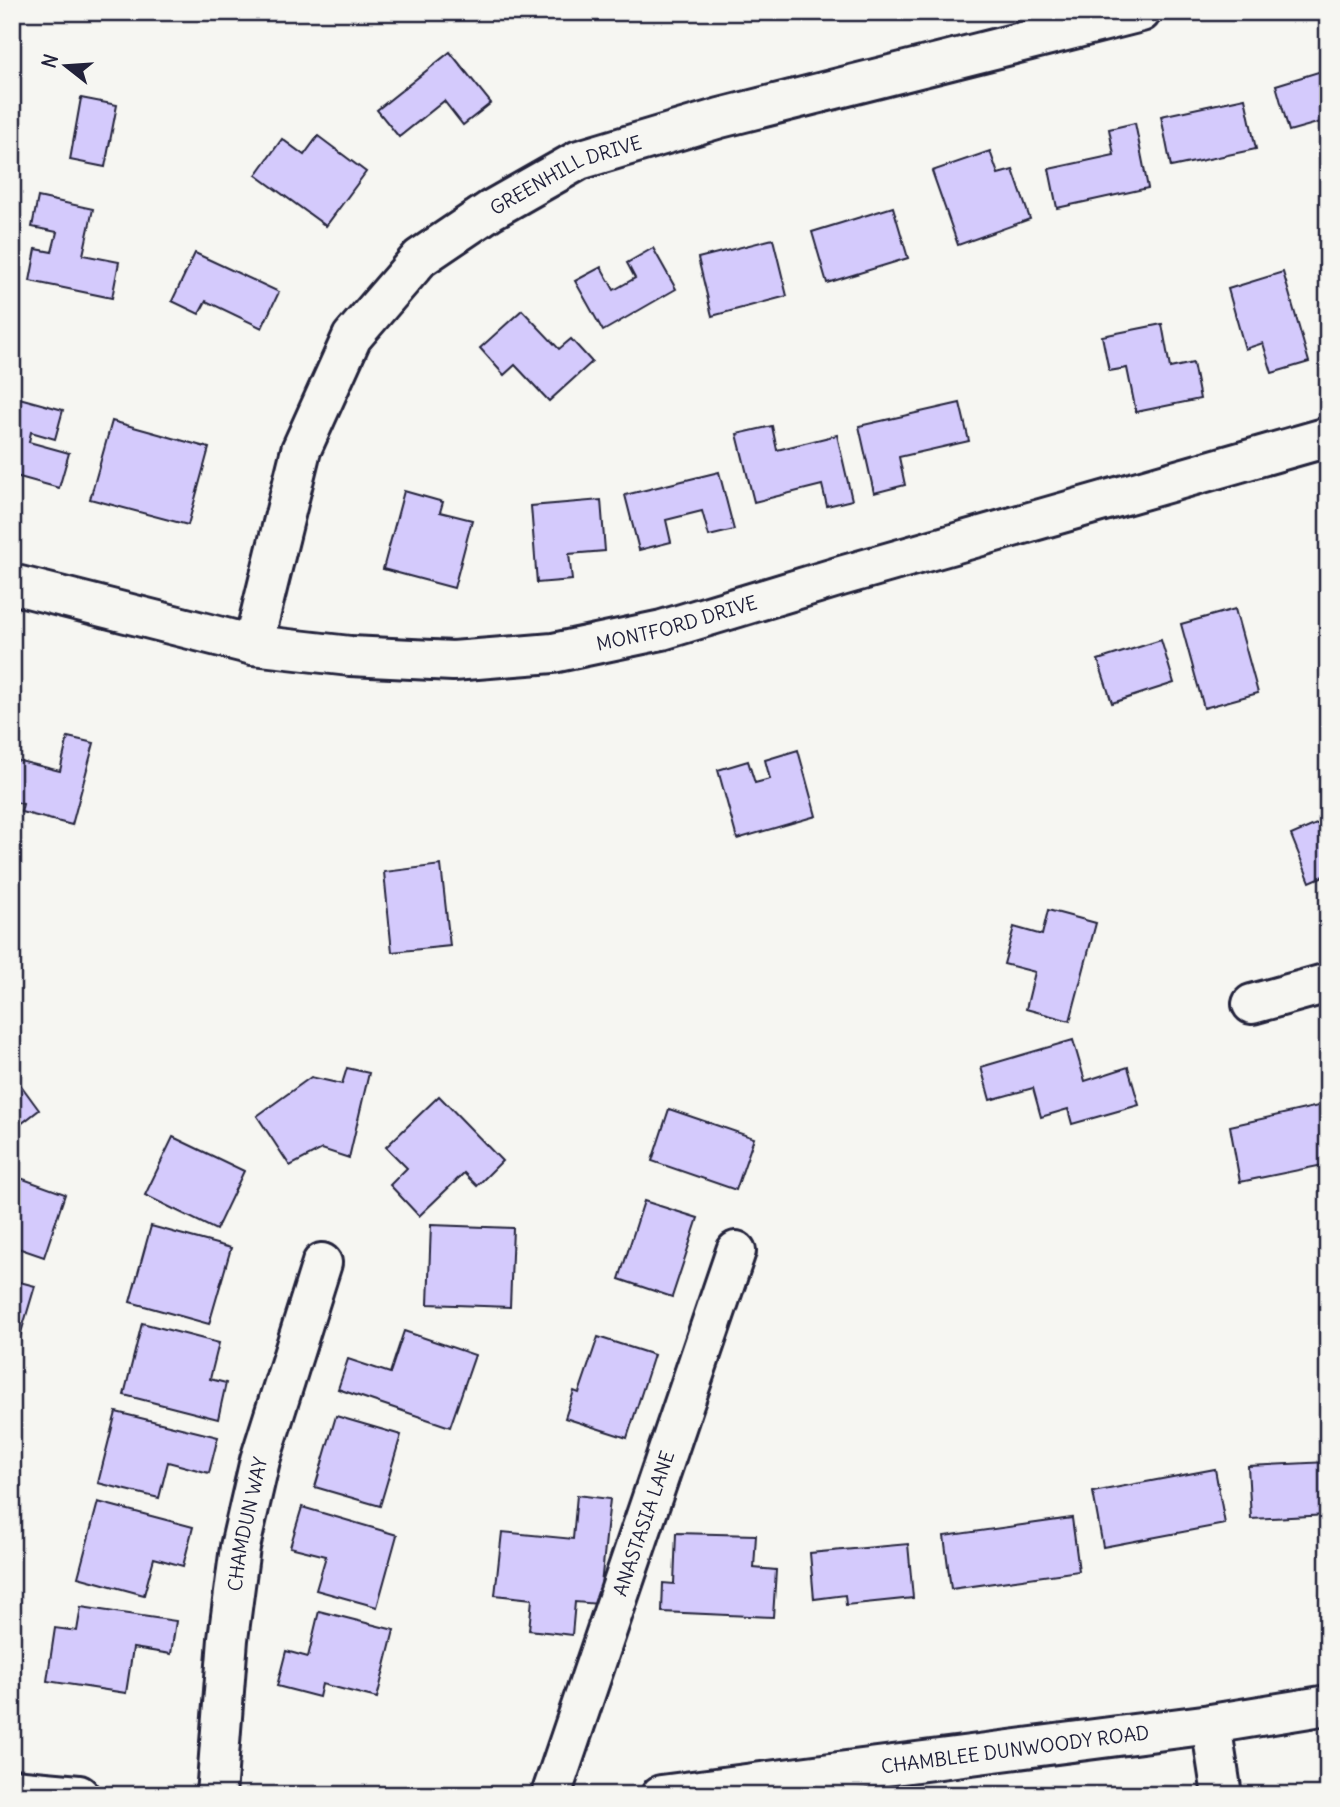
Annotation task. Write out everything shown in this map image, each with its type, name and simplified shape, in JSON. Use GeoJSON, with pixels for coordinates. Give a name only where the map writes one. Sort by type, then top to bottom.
{"type":"FeatureCollection","features":[{"type":"Feature","properties":{"kind":"street","name":"GREENHILL DRIVE"},"geometry":{"type":"LineString","coordinates":[[253,645],[301,450],[352,337],[420,258],[491,210],[579,160],[720,118],[1141,12]]}},
{"type":"Feature","properties":{"kind":"street","name":"MONTFORD DRIVE"},"geometry":{"type":"LineString","coordinates":[[12,584],[253,645],[350,656],[453,662],[553,653],[662,630],[1328,437]]}},
{"type":"Feature","properties":{"kind":"street"},"geometry":{"type":"LineString","coordinates":[[1251,1004],[1328,983]]}},
{"type":"Feature","properties":{"kind":"street","name":"ANASTASIA LANE"},"geometry":{"type":"LineString","coordinates":[[551,1795],[736,1251]]}},
{"type":"Feature","properties":{"kind":"street","name":"CHAMDUN WAY"},"geometry":{"type":"LineString","coordinates":[[216,1795],[228,1639],[240,1547],[260,1460],[322,1263]]}},
{"type":"Feature","properties":{"kind":"street","name":"CHAMBLEE DUNWOODY ROAD"},"geometry":{"type":"LineString","coordinates":[[661,1795],[1211,1724],[1328,1705]]}},
{"type":"Feature","properties":{"kind":"street"},"geometry":{"type":"LineString","coordinates":[[1211,1724],[1222,1795]]}},
{"type":"Feature","properties":{"kind":"street"},"geometry":{"type":"LineString","coordinates":[[12,1789],[79,1795]]}},
{"type":"Feature","properties":{"kind":"building"},"geometry":{"type":"Polygon","coordinates":[[[450,52],[491,103],[463,125],[444,101],[399,137],[377,110],[450,52]]]}},
{"type":"Feature","properties":{"kind":"building"},"geometry":{"type":"Polygon","coordinates":[[[1328,69],[1328,120],[1289,131],[1276,85],[1328,69]]]}},
{"type":"Feature","properties":{"kind":"building"},"geometry":{"type":"Polygon","coordinates":[[[81,98],[117,105],[105,167],[70,160],[81,98]]]}},
{"type":"Feature","properties":{"kind":"building"},"geometry":{"type":"Polygon","coordinates":[[[1245,98],[1256,149],[1171,167],[1161,116],[1245,98]]]}},
{"type":"Feature","properties":{"kind":"building"},"geometry":{"type":"Polygon","coordinates":[[[1135,123],[1148,188],[1057,208],[1049,169],[1114,155],[1109,129],[1135,123]]]}},
{"type":"Feature","properties":{"kind":"building"},"geometry":{"type":"Polygon","coordinates":[[[318,136],[366,172],[326,226],[256,175],[282,139],[304,155],[318,136]]]}},
{"type":"Feature","properties":{"kind":"building"},"geometry":{"type":"Polygon","coordinates":[[[990,151],[998,174],[1013,170],[1030,219],[958,245],[932,171],[990,151]]]}},
{"type":"Feature","properties":{"kind":"building"},"geometry":{"type":"Polygon","coordinates":[[[38,197],[93,209],[83,255],[119,262],[112,298],[30,281],[36,249],[52,252],[57,232],[32,227],[38,197]]]}},
{"type":"Feature","properties":{"kind":"building"},"geometry":{"type":"Polygon","coordinates":[[[893,207],[908,258],[827,283],[812,232],[893,207]]]}},
{"type":"Feature","properties":{"kind":"building"},"geometry":{"type":"Polygon","coordinates":[[[773,239],[787,296],[712,316],[698,258],[773,239]]]}},
{"type":"Feature","properties":{"kind":"building"},"geometry":{"type":"Polygon","coordinates":[[[653,248],[676,289],[603,331],[575,281],[601,267],[614,290],[635,278],[627,263],[653,248]]]}},
{"type":"Feature","properties":{"kind":"building"},"geometry":{"type":"Polygon","coordinates":[[[195,253],[279,292],[262,328],[206,301],[199,314],[172,301],[195,253]]]}},
{"type":"Feature","properties":{"kind":"building"},"geometry":{"type":"Polygon","coordinates":[[[1283,272],[1309,362],[1272,373],[1263,343],[1245,349],[1228,289],[1283,272]]]}},
{"type":"Feature","properties":{"kind":"building"},"geometry":{"type":"Polygon","coordinates":[[[522,310],[559,349],[571,339],[592,362],[549,401],[515,365],[504,375],[480,348],[522,310]]]}},
{"type":"Feature","properties":{"kind":"building"},"geometry":{"type":"Polygon","coordinates":[[[1162,324],[1170,368],[1193,363],[1200,399],[1136,412],[1127,368],[1109,371],[1102,336],[1162,324]]]}},
{"type":"Feature","properties":{"kind":"building"},"geometry":{"type":"Polygon","coordinates":[[[12,396],[63,410],[55,439],[31,432],[29,442],[69,453],[59,488],[12,475],[12,396]]]}},
{"type":"Feature","properties":{"kind":"building"},"geometry":{"type":"Polygon","coordinates":[[[960,403],[969,441],[899,457],[905,485],[874,493],[859,426],[960,403]]]}},
{"type":"Feature","properties":{"kind":"building"},"geometry":{"type":"Polygon","coordinates":[[[112,421],[209,448],[188,525],[90,499],[112,421]]]}},
{"type":"Feature","properties":{"kind":"building"},"geometry":{"type":"Polygon","coordinates":[[[772,426],[777,450],[837,435],[852,500],[827,506],[822,485],[754,502],[737,434],[772,426]]]}},
{"type":"Feature","properties":{"kind":"building"},"geometry":{"type":"Polygon","coordinates":[[[719,472],[734,530],[709,536],[702,511],[666,520],[671,542],[639,550],[625,495],[719,472]]]}},
{"type":"Feature","properties":{"kind":"building"},"geometry":{"type":"Polygon","coordinates":[[[404,491],[443,502],[440,512],[472,520],[454,588],[383,569],[404,491]]]}},
{"type":"Feature","properties":{"kind":"building"},"geometry":{"type":"Polygon","coordinates":[[[601,500],[605,551],[569,554],[572,580],[537,583],[531,506],[601,500]]]}},
{"type":"Feature","properties":{"kind":"building"},"geometry":{"type":"Polygon","coordinates":[[[1235,609],[1258,693],[1204,708],[1181,624],[1235,609]]]}},
{"type":"Feature","properties":{"kind":"building"},"geometry":{"type":"Polygon","coordinates":[[[1161,640],[1174,683],[1112,703],[1098,660],[1161,640]]]}},
{"type":"Feature","properties":{"kind":"building"},"geometry":{"type":"Polygon","coordinates":[[[68,737],[94,743],[72,825],[21,812],[23,804],[12,801],[12,759],[60,771],[68,737]]]}},
{"type":"Feature","properties":{"kind":"building"},"geometry":{"type":"Polygon","coordinates":[[[798,750],[816,816],[737,839],[718,770],[748,761],[755,783],[770,779],[765,760],[798,750]]]}},
{"type":"Feature","properties":{"kind":"building"},"geometry":{"type":"Polygon","coordinates":[[[1328,819],[1328,874],[1310,882],[1291,835],[1328,819]]]}},
{"type":"Feature","properties":{"kind":"building"},"geometry":{"type":"Polygon","coordinates":[[[441,865],[450,946],[392,952],[384,872],[441,865]]]}},
{"type":"Feature","properties":{"kind":"building"},"geometry":{"type":"Polygon","coordinates":[[[1048,910],[1096,923],[1070,1021],[1026,1009],[1035,972],[1004,964],[1014,927],[1042,935],[1048,910]]]}},
{"type":"Feature","properties":{"kind":"building"},"geometry":{"type":"Polygon","coordinates":[[[1073,1040],[1085,1081],[1128,1067],[1139,1105],[1072,1124],[1068,1109],[1041,1117],[1033,1088],[990,1100],[981,1067],[1073,1040]]]}},
{"type":"Feature","properties":{"kind":"building"},"geometry":{"type":"Polygon","coordinates":[[[347,1068],[369,1073],[349,1158],[322,1149],[290,1166],[257,1116],[311,1077],[342,1084],[347,1068]]]}},
{"type":"Feature","properties":{"kind":"building"},"geometry":{"type":"Polygon","coordinates":[[[12,1073],[39,1110],[12,1131],[12,1073]]]}},
{"type":"Feature","properties":{"kind":"building"},"geometry":{"type":"Polygon","coordinates":[[[439,1096],[502,1161],[477,1186],[464,1173],[419,1216],[390,1185],[407,1168],[386,1147],[439,1096]]]}},
{"type":"Feature","properties":{"kind":"building"},"geometry":{"type":"Polygon","coordinates":[[[1327,1104],[1328,1164],[1240,1182],[1230,1126],[1327,1104]]]}},
{"type":"Feature","properties":{"kind":"building"},"geometry":{"type":"Polygon","coordinates":[[[669,1109],[754,1138],[736,1190],[652,1161],[669,1109]]]}},
{"type":"Feature","properties":{"kind":"building"},"geometry":{"type":"Polygon","coordinates":[[[173,1137],[244,1171],[216,1230],[145,1195],[173,1137]]]}},
{"type":"Feature","properties":{"kind":"building"},"geometry":{"type":"Polygon","coordinates":[[[12,1175],[65,1194],[44,1257],[12,1246],[12,1175]]]}},
{"type":"Feature","properties":{"kind":"building"},"geometry":{"type":"Polygon","coordinates":[[[644,1201],[698,1218],[672,1297],[619,1279],[644,1201]]]}},
{"type":"Feature","properties":{"kind":"building"},"geometry":{"type":"Polygon","coordinates":[[[431,1225],[513,1228],[510,1307],[428,1304],[431,1225]]]}},
{"type":"Feature","properties":{"kind":"building"},"geometry":{"type":"Polygon","coordinates":[[[151,1226],[231,1248],[209,1324],[130,1302],[151,1226]]]}},
{"type":"Feature","properties":{"kind":"building"},"geometry":{"type":"Polygon","coordinates":[[[12,1280],[35,1286],[15,1353],[12,1352],[12,1280]]]}},
{"type":"Feature","properties":{"kind":"building"},"geometry":{"type":"Polygon","coordinates":[[[142,1323],[219,1343],[210,1379],[226,1383],[218,1419],[124,1395],[142,1323]]]}},
{"type":"Feature","properties":{"kind":"building"},"geometry":{"type":"Polygon","coordinates":[[[404,1331],[475,1355],[450,1427],[338,1389],[348,1359],[390,1373],[404,1331]]]}},
{"type":"Feature","properties":{"kind":"building"},"geometry":{"type":"Polygon","coordinates":[[[598,1337],[654,1355],[627,1438],[565,1418],[574,1391],[579,1393],[598,1337]]]}},
{"type":"Feature","properties":{"kind":"building"},"geometry":{"type":"Polygon","coordinates":[[[116,1412],[218,1437],[209,1473],[168,1462],[159,1498],[98,1483],[116,1412]]]}},
{"type":"Feature","properties":{"kind":"building"},"geometry":{"type":"Polygon","coordinates":[[[336,1416],[401,1435],[380,1506],[315,1487],[336,1416]]]}},
{"type":"Feature","properties":{"kind":"building"},"geometry":{"type":"Polygon","coordinates":[[[1328,1462],[1328,1515],[1251,1519],[1248,1466],[1328,1462]]]}},
{"type":"Feature","properties":{"kind":"building"},"geometry":{"type":"Polygon","coordinates":[[[1215,1469],[1225,1524],[1103,1547],[1093,1492],[1215,1469]]]}},
{"type":"Feature","properties":{"kind":"building"},"geometry":{"type":"Polygon","coordinates":[[[577,1495],[610,1499],[599,1604],[575,1602],[572,1635],[529,1630],[532,1599],[495,1595],[502,1532],[573,1539],[577,1495]]]}},
{"type":"Feature","properties":{"kind":"building"},"geometry":{"type":"Polygon","coordinates":[[[98,1502],[193,1527],[183,1566],[154,1558],[144,1595],[78,1577],[98,1502]]]}},
{"type":"Feature","properties":{"kind":"building"},"geometry":{"type":"Polygon","coordinates":[[[302,1507],[397,1535],[377,1607],[316,1590],[326,1556],[290,1547],[302,1507]]]}},
{"type":"Feature","properties":{"kind":"building"},"geometry":{"type":"Polygon","coordinates":[[[1072,1518],[1079,1571],[951,1589],[944,1536],[1072,1518]]]}},
{"type":"Feature","properties":{"kind":"building"},"geometry":{"type":"Polygon","coordinates":[[[676,1533],[756,1535],[754,1568],[776,1570],[773,1617],[662,1612],[663,1583],[674,1584],[676,1533]]]}},
{"type":"Feature","properties":{"kind":"building"},"geometry":{"type":"Polygon","coordinates":[[[908,1544],[913,1598],[846,1605],[845,1595],[814,1599],[810,1553],[908,1544]]]}},
{"type":"Feature","properties":{"kind":"building"},"geometry":{"type":"Polygon","coordinates":[[[81,1607],[176,1621],[171,1654],[133,1648],[126,1693],[47,1681],[55,1628],[77,1631],[81,1607]]]}},
{"type":"Feature","properties":{"kind":"building"},"geometry":{"type":"Polygon","coordinates":[[[319,1611],[394,1630],[377,1698],[322,1684],[319,1697],[277,1686],[286,1651],[308,1657],[319,1611]]]}}]}
